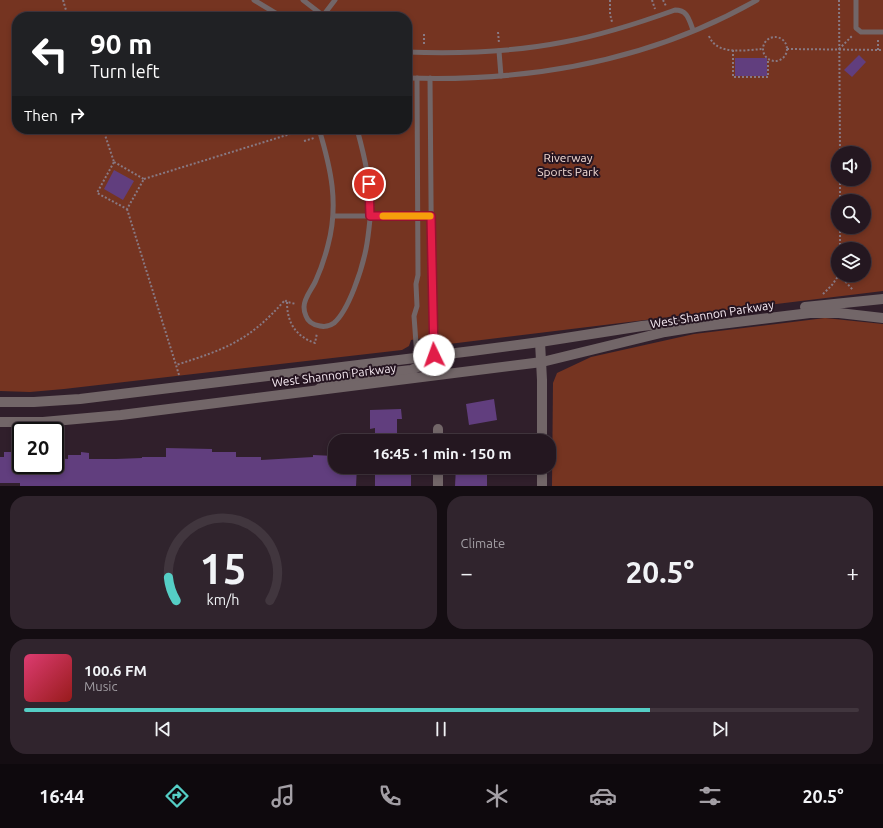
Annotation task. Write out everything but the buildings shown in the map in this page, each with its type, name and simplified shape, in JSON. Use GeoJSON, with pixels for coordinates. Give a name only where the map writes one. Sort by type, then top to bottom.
{"type":"FeatureCollection","features":[{"type":"Feature","properties":{"kind":"street","name":"West Shannon Parkway"},"geometry":{"type":"LineString","coordinates":[[0,402],[34,402],[80,399],[540,342],[642,326],[883,299]]}},
{"type":"Feature","properties":{"kind":"street","name":"West Shannon Parkway"},"geometry":{"type":"LineString","coordinates":[[0,422],[79,420],[542,362],[658,334],[696,327],[810,313],[839,313],[883,318]]}},
{"type":"Feature","properties":{"kind":"street"},"geometry":{"type":"LineString","coordinates":[[540,342],[542,362],[542,434]]}},
{"type":"Feature","properties":{"kind":"street"},"geometry":{"type":"LineString","coordinates":[[318,390],[332,379],[411,370],[425,364],[434,355]]}},
{"type":"Feature","properties":{"kind":"street"},"geometry":{"type":"LineString","coordinates":[[438,429],[438,434]]}},
{"type":"Feature","properties":{"kind":"street"},"geometry":{"type":"LineString","coordinates":[[438,474],[438,486]]}},
{"type":"Feature","properties":{"kind":"street"},"geometry":{"type":"LineString","coordinates":[[542,474],[542,486]]}},
{"type":"Feature","properties":{"kind":"lane"},"geometry":{"type":"LineString","coordinates":[[254,0],[274,12]]}},
{"type":"Feature","properties":{"kind":"lane"},"geometry":{"type":"LineString","coordinates":[[303,0],[317,12]]}},
{"type":"Feature","properties":{"kind":"lane"},"geometry":{"type":"LineString","coordinates":[[327,12],[335,0]]}},
{"type":"Feature","properties":{"kind":"lane"},"geometry":{"type":"LineString","coordinates":[[412,78],[501,76],[542,72],[600,61],[644,49],[693,30],[757,0]]}},
{"type":"Feature","properties":{"kind":"lane"},"geometry":{"type":"LineString","coordinates":[[856,0],[856,28],[861,32],[881,32]]}},
{"type":"Feature","properties":{"kind":"lane"},"geometry":{"type":"LineString","coordinates":[[412,52],[499,50],[564,42],[615,30],[675,10],[681,10],[686,13],[693,30]]}},
{"type":"Feature","properties":{"kind":"lane"},"geometry":{"type":"LineString","coordinates":[[499,50],[501,76]]}},
{"type":"Feature","properties":{"kind":"lane"},"geometry":{"type":"LineString","coordinates":[[417,78],[418,274],[416,284],[417,306],[414,316],[417,357]]}},
{"type":"Feature","properties":{"kind":"lane"},"geometry":{"type":"LineString","coordinates":[[430,78],[434,355]]}},
{"type":"Feature","properties":{"kind":"lane"},"geometry":{"type":"LineString","coordinates":[[321,136],[328,158],[331,176],[334,216],[328,246],[316,281],[306,298],[304,305],[306,317],[313,324],[323,327],[332,325],[346,305],[353,289],[366,249],[370,216],[369,184],[358,134]]}},
{"type":"Feature","properties":{"kind":"lane"},"geometry":{"type":"LineString","coordinates":[[334,216],[431,216]]}},
{"type":"Feature","properties":{"kind":"path"},"geometry":{"type":"LineString","coordinates":[[63,0],[67,12]]}},
{"type":"Feature","properties":{"kind":"path"},"geometry":{"type":"LineString","coordinates":[[610,0],[610,14],[615,30]]}},
{"type":"Feature","properties":{"kind":"path"},"geometry":{"type":"LineString","coordinates":[[839,0],[840,146]]}},
{"type":"Feature","properties":{"kind":"path"},"geometry":{"type":"LineString","coordinates":[[839,49],[858,30]]}},
{"type":"Feature","properties":{"kind":"path"},"geometry":{"type":"LineString","coordinates":[[498,32],[499,50]]}},
{"type":"Feature","properties":{"kind":"path"},"geometry":{"type":"LineString","coordinates":[[878,50],[881,32]]}},
{"type":"Feature","properties":{"kind":"path"},"geometry":{"type":"LineString","coordinates":[[709,36],[715,46],[721,49],[763,49]]}},
{"type":"Feature","properties":{"kind":"path"},"geometry":{"type":"LineString","coordinates":[[733,50],[733,78],[768,77],[768,59],[765,56],[763,49],[764,44],[767,40],[774,38],[782,39],[786,45],[787,53],[782,59],[775,61],[768,59]]}},
{"type":"Feature","properties":{"kind":"path"},"geometry":{"type":"LineString","coordinates":[[787,49],[883,50]]}},
{"type":"Feature","properties":{"kind":"path"},"geometry":{"type":"LineString","coordinates":[[105,134],[114,162],[144,179]]}},
{"type":"Feature","properties":{"kind":"path"},"geometry":{"type":"LineString","coordinates":[[127,209],[144,179],[290,134]]}},
{"type":"Feature","properties":{"kind":"path"},"geometry":{"type":"LineString","coordinates":[[304,141],[321,136]]}},
{"type":"Feature","properties":{"kind":"path"},"geometry":{"type":"LineString","coordinates":[[114,162],[97,193],[127,209],[179,375]]}},
{"type":"Feature","properties":{"kind":"path"},"geometry":{"type":"LineString","coordinates":[[823,294],[834,282]]}},
{"type":"Feature","properties":{"kind":"path"},"geometry":{"type":"LineString","coordinates":[[846,282],[853,290]]}},
{"type":"Feature","properties":{"kind":"path"},"geometry":{"type":"LineString","coordinates":[[176,365],[232,345],[260,326],[285,300],[287,302],[304,305]]}},
{"type":"Feature","properties":{"kind":"path"},"geometry":{"type":"LineString","coordinates":[[287,302],[289,320],[299,335],[315,343],[319,326]]}},
{"type":"Feature","properties":{"kind":"green space","name":"Riverway Sports Park"},"geometry":{"type":"Polygon","coordinates":[[[0,0],[883,0],[883,291],[449,344],[442,341],[438,336],[411,340],[409,346],[402,350],[30,392],[0,391],[0,0]]]}},
{"type":"Feature","properties":{"kind":"green space"},"geometry":{"type":"Polygon","coordinates":[[[825,318],[883,324],[883,486],[552,486],[552,474],[556,474],[556,434],[553,434],[553,383],[557,373],[591,357],[694,334],[825,318]]]}},
{"type":"Feature","properties":{"kind":"slow traffic"},"geometry":{"type":"LineString","coordinates":[[383,216],[430,216]]}},
{"type":"Feature","properties":{"kind":"route"},"geometry":{"type":"LineString","coordinates":[[369,184],[370,216],[431,216],[434,355]]}}]}
